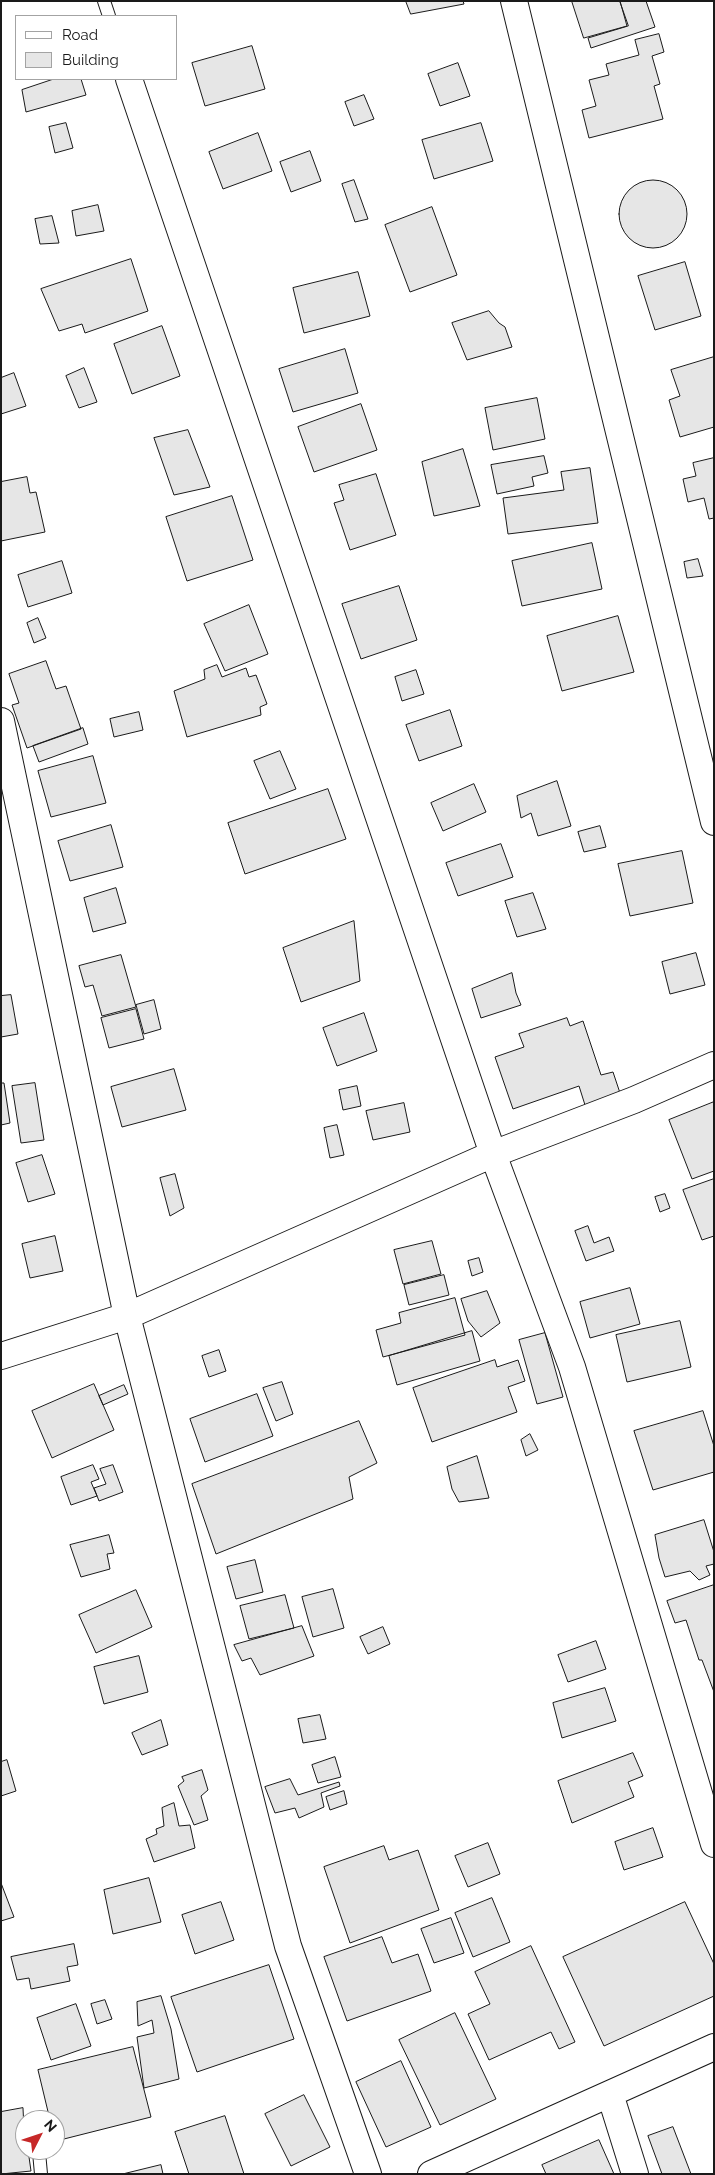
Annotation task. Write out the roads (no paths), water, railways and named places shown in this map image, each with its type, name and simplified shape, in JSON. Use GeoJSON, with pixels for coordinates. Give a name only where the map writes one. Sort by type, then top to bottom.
{"type":"FeatureCollection","features":[{"type":"Feature","properties":{"kind":"street"},"geometry":{"type":"LineString","coordinates":[[514,1],[714,822]]}},
{"type":"Feature","properties":{"kind":"street"},"geometry":{"type":"LineString","coordinates":[[129,80],[493,1154],[572,1367],[714,1844]]}},
{"type":"Feature","properties":{"kind":"street"},"geometry":{"type":"LineString","coordinates":[[1,721],[127,1316],[288,1946],[368,2174]]}},
{"type":"Feature","properties":{"kind":"street"},"geometry":{"type":"LineString","coordinates":[[1,1356],[127,1316],[493,1154],[634,1100],[714,1065]]}},
{"type":"Feature","properties":{"kind":"street"},"geometry":{"type":"LineString","coordinates":[[432,2174],[714,2047]]}},
{"type":"Feature","properties":{"kind":"street"},"geometry":{"type":"LineString","coordinates":[[610,2094],[635,2174]]}},
{"type":"Feature","properties":{"kind":"lane"},"geometry":{"type":"LineString","coordinates":[[104,1],[109,15]]}},
{"type":"Feature","properties":{"kind":"lane"},"geometry":{"type":"LineString","coordinates":[[40,2160],[41,2174]]}}]}
